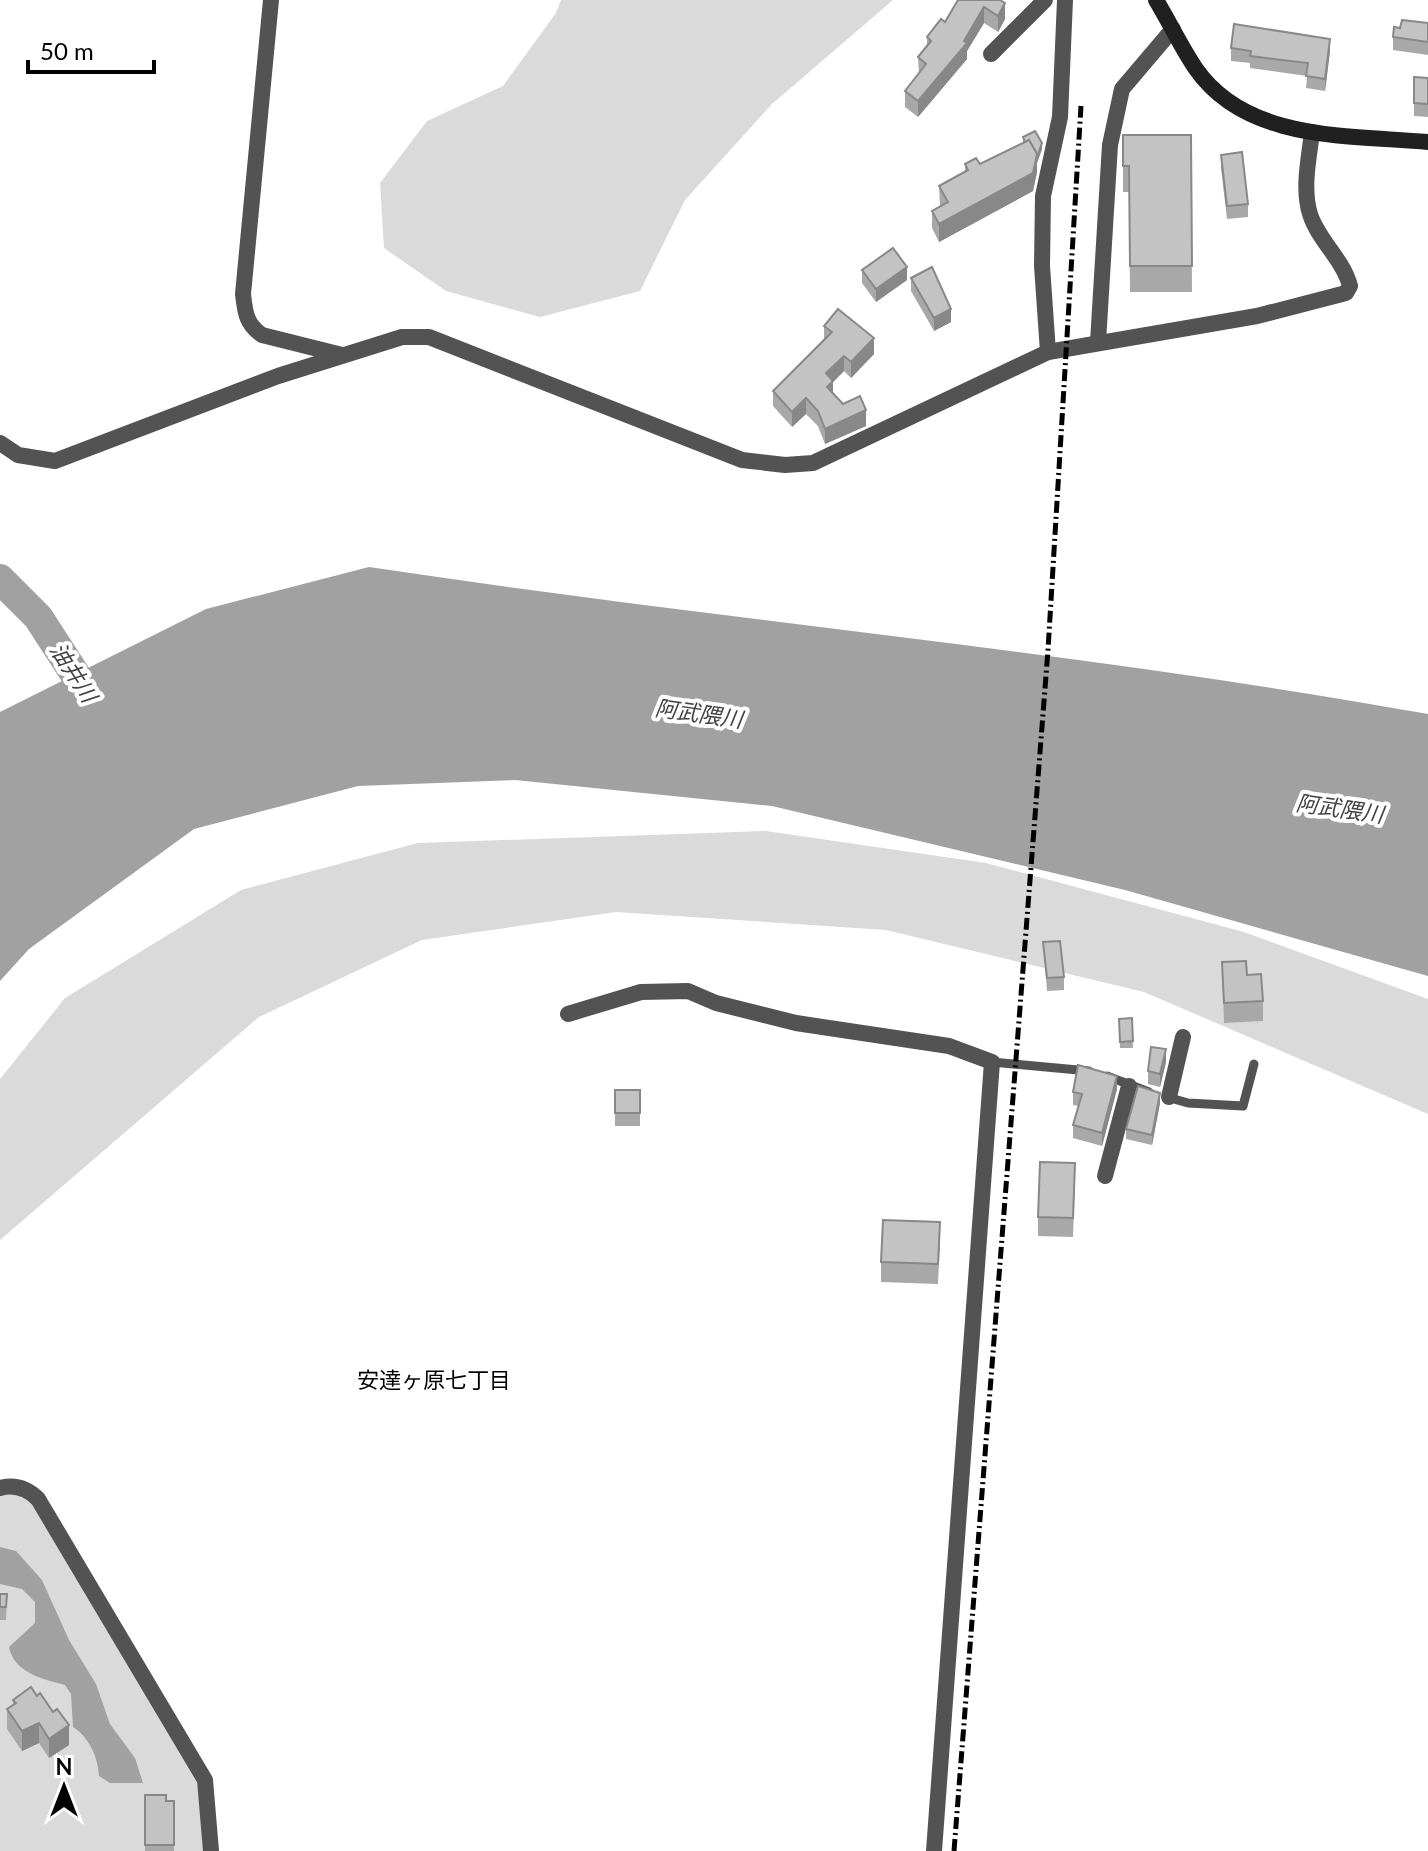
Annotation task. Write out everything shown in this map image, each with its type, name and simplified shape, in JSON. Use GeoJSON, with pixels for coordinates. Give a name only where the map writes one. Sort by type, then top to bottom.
{"type":"FeatureCollection","features":[{"type":"Feature","properties":{"kind":"street"},"geometry":{"type":"LineString","coordinates":[[271,0],[243,294],[245,314],[253,329],[262,335],[343,355]]}},
{"type":"Feature","properties":{"kind":"street"},"geometry":{"type":"LineString","coordinates":[[991,54],[1045,0]]}},
{"type":"Feature","properties":{"kind":"street"},"geometry":{"type":"LineString","coordinates":[[1048,352],[1042,266],[1043,196],[1060,117],[1065,0]]}},
{"type":"Feature","properties":{"kind":"street"},"geometry":{"type":"LineString","coordinates":[[1156,0],[1197,70],[1220,95],[1250,114],[1283,127],[1312,132],[1428,142]]}},
{"type":"Feature","properties":{"kind":"street"},"geometry":{"type":"LineString","coordinates":[[1098,342],[1110,145],[1122,89],[1173,29]]}},
{"type":"Feature","properties":{"kind":"street"},"geometry":{"type":"LineString","coordinates":[[0,443],[18,455],[55,461],[204,402],[343,355],[402,337],[429,337],[742,460],[785,465],[813,463],[1048,352],[1257,316],[1346,293],[1350,286],[1347,273],[1310,216],[1306,184],[1312,132]]}},
{"type":"Feature","properties":{"kind":"street"},"geometry":{"type":"LineString","coordinates":[[568,1014],[641,992],[688,991],[716,1003],[796,1023],[949,1046],[992,1062],[934,1851]]}},
{"type":"Feature","properties":{"kind":"street"},"geometry":{"type":"LineString","coordinates":[[1169,1097],[1183,1037]]}},
{"type":"Feature","properties":{"kind":"street"},"geometry":{"type":"LineString","coordinates":[[1105,1176],[1129,1086]]}},
{"type":"Feature","properties":{"kind":"street"},"geometry":{"type":"LineString","coordinates":[[0,1488],[13,1486],[29,1490],[38,1499],[205,1780],[211,1851]]}},
{"type":"Feature","properties":{"kind":"lane"},"geometry":{"type":"LineString","coordinates":[[992,1062],[1099,1072],[1129,1086],[1188,1103],[1243,1106],[1254,1064]]}},
{"type":"Feature","properties":{"kind":"shaded area"},"geometry":{"type":"Polygon","coordinates":[[[561,0],[893,0],[772,104],[685,200],[640,291],[540,317],[446,291],[384,248],[380,183],[427,121],[503,86],[556,13],[561,0]]]}},
{"type":"Feature","properties":{"kind":"shaded area"},"geometry":{"type":"Polygon","coordinates":[[[766,831],[986,863],[1244,932],[1428,999],[1428,1114],[1144,992],[886,930],[616,912],[422,940],[259,1017],[0,1240],[0,1079],[65,998],[241,890],[418,843],[766,831]]]}},
{"type":"Feature","properties":{"kind":"shaded area"},"geometry":{"type":"Polygon","coordinates":[[[11,1491],[29,1499],[197,1778],[201,1790],[206,1851],[0,1851],[0,1495],[11,1491]]]}},
{"type":"Feature","properties":{"kind":"water","name":"阿武隈川"},"geometry":{"type":"Polygon","coordinates":[[[369,567],[1164,672],[1428,714],[1428,976],[1125,890],[772,806],[515,780],[358,786],[194,829],[29,949],[0,981],[0,712],[206,609],[369,567]]]}},
{"type":"Feature","properties":{"kind":"water"},"geometry":{"type":"Polygon","coordinates":[[[0,1547],[16,1551],[42,1580],[69,1640],[96,1684],[110,1724],[135,1758],[143,1783],[110,1783],[99,1776],[92,1748],[73,1727],[71,1694],[65,1685],[31,1674],[12,1656],[9,1647],[35,1623],[35,1602],[22,1589],[0,1584],[0,1547]]]}},
{"type":"Feature","properties":{"kind":"building"},"geometry":{"type":"Polygon","coordinates":[[[958,0],[1000,0],[1005,3],[998,16],[984,7],[964,41],[967,43],[918,101],[905,91],[926,64],[918,57],[931,41],[927,37],[941,19],[945,22],[958,0]]]}},
{"type":"Feature","properties":{"kind":"building"},"geometry":{"type":"Polygon","coordinates":[[[1402,20],[1428,23],[1428,42],[1393,37],[1394,27],[1400,28],[1402,20]]]}},
{"type":"Feature","properties":{"kind":"building"},"geometry":{"type":"Polygon","coordinates":[[[1234,24],[1330,39],[1325,79],[1306,76],[1308,63],[1250,56],[1251,51],[1231,48],[1234,24]]]}},
{"type":"Feature","properties":{"kind":"building"},"geometry":{"type":"Polygon","coordinates":[[[1414,77],[1428,78],[1428,104],[1414,103],[1414,77]]]}},
{"type":"Feature","properties":{"kind":"building"},"geometry":{"type":"Polygon","coordinates":[[[1035,131],[1042,143],[1037,157],[1029,140],[1025,142],[1023,137],[1035,131]]]}},
{"type":"Feature","properties":{"kind":"building"},"geometry":{"type":"Polygon","coordinates":[[[1123,135],[1191,135],[1192,266],[1130,266],[1129,166],[1123,166],[1123,135]]]}},
{"type":"Feature","properties":{"kind":"building"},"geometry":{"type":"Polygon","coordinates":[[[1029,140],[1037,154],[1033,173],[939,224],[932,211],[948,202],[939,186],[968,170],[965,164],[976,158],[980,164],[1029,140]]]}},
{"type":"Feature","properties":{"kind":"building"},"geometry":{"type":"Polygon","coordinates":[[[1242,152],[1248,204],[1227,206],[1221,155],[1242,152]]]}},
{"type":"Feature","properties":{"kind":"building"},"geometry":{"type":"Polygon","coordinates":[[[893,248],[907,267],[876,289],[862,270],[893,248]]]}},
{"type":"Feature","properties":{"kind":"building"},"geometry":{"type":"Polygon","coordinates":[[[932,267],[951,309],[934,318],[911,278],[932,267]]]}},
{"type":"Feature","properties":{"kind":"building"},"geometry":{"type":"Polygon","coordinates":[[[838,309],[874,338],[851,362],[844,356],[826,373],[833,381],[827,387],[843,404],[860,396],[866,410],[825,429],[818,411],[806,398],[792,412],[773,391],[832,332],[824,326],[838,309]]]}},
{"type":"Feature","properties":{"kind":"building"},"geometry":{"type":"Polygon","coordinates":[[[1060,941],[1064,977],[1047,978],[1043,942],[1060,941]]]}},
{"type":"Feature","properties":{"kind":"building"},"geometry":{"type":"Polygon","coordinates":[[[1246,961],[1247,975],[1261,974],[1263,1001],[1224,1003],[1222,962],[1246,961]]]}},
{"type":"Feature","properties":{"kind":"building"},"geometry":{"type":"Polygon","coordinates":[[[1132,1018],[1133,1041],[1120,1042],[1119,1019],[1132,1018]]]}},
{"type":"Feature","properties":{"kind":"building"},"geometry":{"type":"Polygon","coordinates":[[[1151,1047],[1166,1049],[1160,1074],[1148,1071],[1151,1047]]]}},
{"type":"Feature","properties":{"kind":"building"},"geometry":{"type":"Polygon","coordinates":[[[1078,1065],[1117,1076],[1102,1133],[1073,1125],[1082,1094],[1073,1092],[1078,1065]]]}},
{"type":"Feature","properties":{"kind":"building"},"geometry":{"type":"Polygon","coordinates":[[[1138,1086],[1160,1093],[1152,1135],[1126,1129],[1138,1086]]]}},
{"type":"Feature","properties":{"kind":"building"},"geometry":{"type":"Polygon","coordinates":[[[615,1090],[640,1090],[640,1113],[615,1113],[615,1090]]]}},
{"type":"Feature","properties":{"kind":"building"},"geometry":{"type":"Polygon","coordinates":[[[1040,1162],[1075,1163],[1073,1218],[1038,1217],[1040,1162]]]}},
{"type":"Feature","properties":{"kind":"building"},"geometry":{"type":"Polygon","coordinates":[[[883,1220],[940,1222],[938,1264],[881,1262],[883,1220]]]}},
{"type":"Feature","properties":{"kind":"building"},"geometry":{"type":"Polygon","coordinates":[[[0,1594],[7,1594],[6,1607],[0,1607],[0,1594]]]}},
{"type":"Feature","properties":{"kind":"building"},"geometry":{"type":"Polygon","coordinates":[[[31,1687],[37,1696],[40,1693],[53,1712],[57,1709],[69,1725],[49,1739],[39,1723],[22,1731],[7,1709],[16,1703],[13,1700],[31,1687]]]}},
{"type":"Feature","properties":{"kind":"building"},"geometry":{"type":"Polygon","coordinates":[[[145,1795],[166,1795],[166,1801],[174,1801],[174,1845],[145,1845],[145,1795]]]}},
{"type":"Feature","properties":{"kind":"waterway","name":"油井川"},"geometry":{"type":"LineString","coordinates":[[0,579],[38,617],[97,708]]}},
{"type":"Feature","properties":{"kind":"railway"},"geometry":{"type":"LineString","coordinates":[[954,1851],[1048,650],[1081,106]]}},
{"type":"Feature","properties":{"kind":"district","name":"安達ヶ原七丁目"},"geometry":{"type":"Point","coordinates":[434,1379]}}]}
